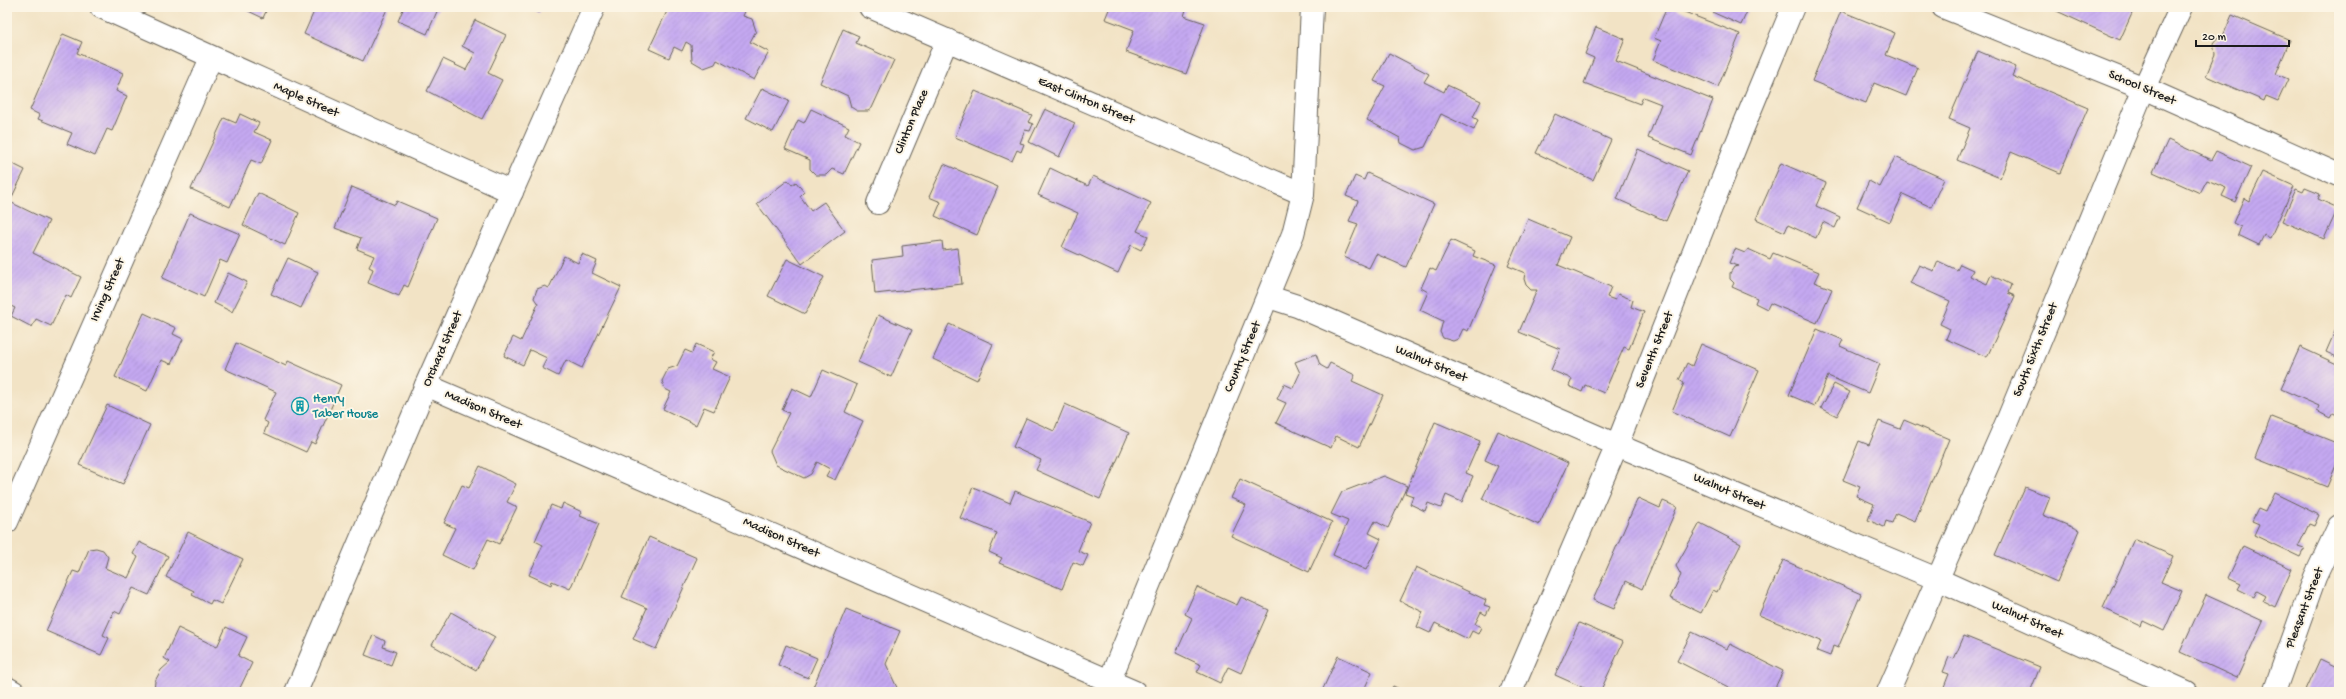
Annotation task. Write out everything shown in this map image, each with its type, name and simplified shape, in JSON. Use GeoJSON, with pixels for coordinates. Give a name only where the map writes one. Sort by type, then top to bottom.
{"type":"FeatureCollection","features":[{"type":"Feature","properties":{"kind":"street","name":"Maple Street"},"geometry":{"type":"LineString","coordinates":[[101,7],[211,58],[512,192]]}},
{"type":"Feature","properties":{"kind":"street","name":"Orchard Street"},"geometry":{"type":"LineString","coordinates":[[296,692],[426,385],[594,7]]}},
{"type":"Feature","properties":{"kind":"street","name":"East Clinton Street"},"geometry":{"type":"LineString","coordinates":[[870,7],[1303,194]]}},
{"type":"Feature","properties":{"kind":"street","name":"County Street"},"geometry":{"type":"LineString","coordinates":[[1107,686],[1269,297],[1293,234],[1303,194],[1312,7]]}},
{"type":"Feature","properties":{"kind":"street","name":"Seventh Street"},"geometry":{"type":"LineString","coordinates":[[1512,692],[1617,445],[1740,135],[1793,7]]}},
{"type":"Feature","properties":{"kind":"street","name":"School Street"},"geometry":{"type":"LineString","coordinates":[[1943,7],[2144,88],[2339,175]]}},
{"type":"Feature","properties":{"kind":"street","name":"South Sixth Street"},"geometry":{"type":"LineString","coordinates":[[1888,692],[2008,419],[2144,88],[2181,7]]}},
{"type":"Feature","properties":{"kind":"street","name":"Clinton Place"},"geometry":{"type":"LineString","coordinates":[[878,203],[947,40]]}},
{"type":"Feature","properties":{"kind":"street","name":"Irving Street"},"geometry":{"type":"LineString","coordinates":[[7,522],[211,58]]}},
{"type":"Feature","properties":{"kind":"street","name":"Walnut Street"},"geometry":{"type":"LineString","coordinates":[[1269,297],[1297,306],[1617,445],[1937,579],[2187,692]]}},
{"type":"Feature","properties":{"kind":"street","name":"Madison Street"},"geometry":{"type":"LineString","coordinates":[[426,385],[1107,686],[1135,692]]}},
{"type":"Feature","properties":{"kind":"street","name":"Pleasant Street"},"geometry":{"type":"LineString","coordinates":[[2274,692],[2315,577],[2339,526]]}},
{"type":"Feature","properties":{"kind":"street"},"geometry":{"type":"LineString","coordinates":[[7,688],[14,692]]}},
{"type":"Feature","properties":{"kind":"building"},"geometry":{"type":"Polygon","coordinates":[[[240,7],[268,7],[263,18],[240,7]]]}},
{"type":"Feature","properties":{"kind":"building"},"geometry":{"type":"Polygon","coordinates":[[[316,7],[388,7],[363,61],[304,34],[316,7]]]}},
{"type":"Feature","properties":{"kind":"building"},"geometry":{"type":"Polygon","coordinates":[[[404,7],[439,7],[427,34],[398,21],[404,7]]]}},
{"type":"Feature","properties":{"kind":"building"},"geometry":{"type":"Polygon","coordinates":[[[527,7],[542,7],[539,13],[527,7]]]}},
{"type":"Feature","properties":{"kind":"building"},"geometry":{"type":"Polygon","coordinates":[[[669,7],[674,10],[675,7],[747,7],[743,16],[752,19],[756,31],[750,42],[769,52],[754,80],[717,60],[715,64],[704,68],[692,61],[691,45],[686,42],[682,51],[674,47],[669,58],[649,49],[669,7]]]}},
{"type":"Feature","properties":{"kind":"building"},"geometry":{"type":"Polygon","coordinates":[[[1110,7],[1187,7],[1184,16],[1205,23],[1186,74],[1126,52],[1134,30],[1105,19],[1110,7]]]}},
{"type":"Feature","properties":{"kind":"building"},"geometry":{"type":"Polygon","coordinates":[[[1667,7],[1672,7],[1740,34],[1718,87],[1653,60],[1661,41],[1654,38],[1667,7]]]}},
{"type":"Feature","properties":{"kind":"building"},"geometry":{"type":"Polygon","coordinates":[[[1714,7],[1749,7],[1741,25],[1712,12],[1714,7]]]}},
{"type":"Feature","properties":{"kind":"building"},"geometry":{"type":"Polygon","coordinates":[[[2048,7],[2135,7],[2120,40],[2048,7]]]}},
{"type":"Feature","properties":{"kind":"building"},"geometry":{"type":"Polygon","coordinates":[[[1841,11],[1895,33],[1886,55],[1918,68],[1906,96],[1874,83],[1866,103],[1812,81],[1841,11]]]}},
{"type":"Feature","properties":{"kind":"building"},"geometry":{"type":"Polygon","coordinates":[[[2232,15],[2290,40],[2276,74],[2288,79],[2278,101],[2266,96],[2264,101],[2206,76],[2215,54],[2213,43],[2218,37],[2223,36],[2232,15]]]}},
{"type":"Feature","properties":{"kind":"building"},"geometry":{"type":"Polygon","coordinates":[[[475,20],[506,35],[488,73],[502,80],[482,119],[427,91],[443,59],[466,70],[475,53],[462,46],[475,20]]]}},
{"type":"Feature","properties":{"kind":"building"},"geometry":{"type":"Polygon","coordinates":[[[1596,27],[1625,39],[1616,61],[1713,100],[1691,155],[1648,138],[1661,104],[1643,97],[1640,104],[1584,83],[1594,58],[1585,54],[1596,27]]]}},
{"type":"Feature","properties":{"kind":"building"},"geometry":{"type":"Polygon","coordinates":[[[843,29],[859,36],[856,43],[894,60],[872,108],[868,111],[857,111],[851,107],[848,96],[820,83],[843,29]]]}},
{"type":"Feature","properties":{"kind":"building"},"geometry":{"type":"Polygon","coordinates":[[[63,34],[82,42],[77,53],[123,73],[116,91],[127,96],[112,131],[107,129],[95,156],[67,144],[72,133],[38,119],[40,115],[30,110],[63,34]]]}},
{"type":"Feature","properties":{"kind":"building"},"geometry":{"type":"Polygon","coordinates":[[[1978,51],[2016,67],[2012,76],[2088,108],[2060,173],[2011,152],[2000,178],[1957,160],[1970,128],[1949,119],[1978,51]]]}},
{"type":"Feature","properties":{"kind":"building"},"geometry":{"type":"Polygon","coordinates":[[[1389,53],[1429,74],[1424,82],[1444,92],[1447,85],[1481,101],[1473,117],[1478,120],[1474,130],[1441,114],[1425,147],[1415,150],[1401,143],[1400,138],[1367,120],[1385,86],[1374,81],[1389,53]]]}},
{"type":"Feature","properties":{"kind":"building"},"geometry":{"type":"Polygon","coordinates":[[[762,88],[789,101],[773,132],[746,118],[762,88]]]}},
{"type":"Feature","properties":{"kind":"building"},"geometry":{"type":"Polygon","coordinates":[[[975,91],[1032,115],[1028,122],[1033,124],[1030,131],[1025,130],[1020,143],[1024,144],[1021,152],[1017,150],[1012,161],[955,137],[975,91]]]}},
{"type":"Feature","properties":{"kind":"building"},"geometry":{"type":"Polygon","coordinates":[[[811,109],[849,127],[845,135],[859,142],[844,174],[832,169],[826,175],[816,175],[810,169],[810,160],[785,149],[798,120],[804,123],[811,109]]]}},
{"type":"Feature","properties":{"kind":"building"},"geometry":{"type":"Polygon","coordinates":[[[1045,109],[1075,123],[1059,157],[1029,142],[1045,109]]]}},
{"type":"Feature","properties":{"kind":"building"},"geometry":{"type":"Polygon","coordinates":[[[240,114],[259,123],[254,132],[272,140],[261,164],[251,160],[230,207],[191,189],[224,118],[236,123],[240,114]]]}},
{"type":"Feature","properties":{"kind":"building"},"geometry":{"type":"Polygon","coordinates":[[[1555,114],[1611,140],[1593,180],[1536,153],[1555,114]]]}},
{"type":"Feature","properties":{"kind":"building"},"geometry":{"type":"Polygon","coordinates":[[[2168,140],[2211,160],[2216,151],[2251,167],[2235,202],[2222,196],[2226,188],[2207,180],[2200,193],[2153,172],[2168,140]]]}},
{"type":"Feature","properties":{"kind":"building"},"geometry":{"type":"Polygon","coordinates":[[[1638,149],[1688,171],[1666,221],[1617,199],[1638,149]]]}},
{"type":"Feature","properties":{"kind":"building"},"geometry":{"type":"Polygon","coordinates":[[[1895,157],[1944,179],[1931,207],[1903,194],[1890,222],[1857,207],[1869,181],[1880,187],[1895,157]]]}},
{"type":"Feature","properties":{"kind":"building"},"geometry":{"type":"Polygon","coordinates":[[[7,161],[25,170],[11,199],[7,197],[7,161]]]}},
{"type":"Feature","properties":{"kind":"building"},"geometry":{"type":"Polygon","coordinates":[[[1781,163],[1826,183],[1816,206],[1840,217],[1835,228],[1823,222],[1816,238],[1788,225],[1785,232],[1756,219],[1781,163]]]}},
{"type":"Feature","properties":{"kind":"building"},"geometry":{"type":"Polygon","coordinates":[[[944,164],[998,187],[977,235],[935,216],[941,202],[929,197],[944,164]]]}},
{"type":"Feature","properties":{"kind":"building"},"geometry":{"type":"Polygon","coordinates":[[[1050,168],[1088,186],[1093,176],[1151,203],[1137,231],[1148,236],[1141,250],[1131,245],[1118,273],[1062,247],[1078,213],[1038,195],[1050,168]]]}},
{"type":"Feature","properties":{"kind":"building"},"geometry":{"type":"Polygon","coordinates":[[[2263,172],[2294,186],[2270,238],[2264,235],[2259,245],[2238,235],[2241,227],[2233,223],[2244,198],[2249,201],[2263,172]]]}},
{"type":"Feature","properties":{"kind":"building"},"geometry":{"type":"Polygon","coordinates":[[[1367,173],[1434,204],[1406,267],[1376,254],[1369,268],[1344,257],[1358,224],[1349,221],[1358,201],[1346,196],[1355,176],[1364,180],[1367,173]]]}},
{"type":"Feature","properties":{"kind":"building"},"geometry":{"type":"Polygon","coordinates":[[[788,180],[792,185],[796,182],[804,192],[800,196],[811,211],[824,202],[845,231],[802,264],[757,204],[788,180]]]}},
{"type":"Feature","properties":{"kind":"building"},"geometry":{"type":"Polygon","coordinates":[[[352,187],[395,205],[397,201],[437,218],[408,287],[404,285],[399,296],[368,283],[373,269],[369,267],[374,256],[357,249],[361,238],[335,228],[352,187]]]}},
{"type":"Feature","properties":{"kind":"building"},"geometry":{"type":"Polygon","coordinates":[[[2305,188],[2320,194],[2318,199],[2338,208],[2324,239],[2282,221],[2296,189],[2303,192],[2305,188]]]}},
{"type":"Feature","properties":{"kind":"building"},"geometry":{"type":"Polygon","coordinates":[[[258,193],[299,213],[285,245],[243,225],[258,193]]]}},
{"type":"Feature","properties":{"kind":"building"},"geometry":{"type":"Polygon","coordinates":[[[12,203],[49,221],[33,253],[81,277],[71,298],[66,295],[51,326],[36,319],[32,327],[11,316],[15,308],[7,304],[7,251],[11,244],[7,242],[7,213],[12,203]]]}},
{"type":"Feature","properties":{"kind":"building"},"geometry":{"type":"Polygon","coordinates":[[[190,213],[240,234],[227,263],[220,260],[204,297],[162,278],[190,213]]]}},
{"type":"Feature","properties":{"kind":"building"},"geometry":{"type":"Polygon","coordinates":[[[1528,219],[1570,237],[1558,265],[1611,287],[1607,297],[1615,300],[1618,294],[1633,300],[1631,307],[1644,312],[1629,349],[1624,347],[1604,393],[1585,385],[1582,392],[1569,386],[1572,379],[1551,370],[1560,349],[1519,332],[1537,290],[1531,290],[1526,285],[1524,279],[1525,273],[1508,266],[1528,219]]]}},
{"type":"Feature","properties":{"kind":"building"},"geometry":{"type":"Polygon","coordinates":[[[1451,240],[1475,251],[1473,256],[1496,265],[1468,331],[1463,329],[1458,339],[1453,341],[1443,338],[1440,332],[1443,321],[1420,310],[1428,292],[1421,288],[1430,268],[1436,271],[1451,240]]]}},
{"type":"Feature","properties":{"kind":"building"},"geometry":{"type":"Polygon","coordinates":[[[942,241],[943,250],[958,248],[962,284],[875,294],[872,260],[903,256],[902,246],[942,241]]]}},
{"type":"Feature","properties":{"kind":"building"},"geometry":{"type":"Polygon","coordinates":[[[1735,249],[1745,253],[1748,249],[1770,259],[1773,253],[1819,272],[1814,282],[1832,289],[1817,323],[1770,303],[1767,309],[1755,303],[1757,298],[1732,287],[1734,283],[1730,279],[1730,273],[1734,267],[1739,266],[1729,263],[1735,249]]]}},
{"type":"Feature","properties":{"kind":"building"},"geometry":{"type":"Polygon","coordinates":[[[582,254],[597,261],[592,273],[621,287],[582,368],[566,360],[558,376],[542,368],[547,358],[530,350],[523,365],[504,356],[513,337],[521,341],[538,304],[534,298],[537,289],[545,286],[549,288],[564,256],[578,263],[582,254]]]}},
{"type":"Feature","properties":{"kind":"building"},"geometry":{"type":"Polygon","coordinates":[[[288,258],[318,272],[301,308],[271,294],[288,258]]]}},
{"type":"Feature","properties":{"kind":"building"},"geometry":{"type":"Polygon","coordinates":[[[787,259],[824,277],[805,314],[768,296],[787,259]]]}},
{"type":"Feature","properties":{"kind":"building"},"geometry":{"type":"Polygon","coordinates":[[[1938,261],[1957,270],[1960,264],[1973,270],[1970,276],[1987,284],[1991,275],[2011,285],[2008,293],[2015,296],[1987,357],[1946,339],[1950,329],[1940,324],[1950,301],[1910,283],[1919,265],[1934,271],[1938,261]]]}},
{"type":"Feature","properties":{"kind":"building"},"geometry":{"type":"Polygon","coordinates":[[[228,273],[247,282],[232,312],[214,303],[228,273]]]}},
{"type":"Feature","properties":{"kind":"building"},"geometry":{"type":"Polygon","coordinates":[[[144,313],[176,328],[173,334],[183,339],[171,364],[161,360],[147,391],[115,377],[144,313]]]}},
{"type":"Feature","properties":{"kind":"building"},"geometry":{"type":"Polygon","coordinates":[[[878,315],[912,330],[891,377],[858,362],[878,315]]]}},
{"type":"Feature","properties":{"kind":"building"},"geometry":{"type":"Polygon","coordinates":[[[2339,322],[2339,358],[2326,352],[2339,322]]]}},
{"type":"Feature","properties":{"kind":"building"},"geometry":{"type":"Polygon","coordinates":[[[949,324],[993,344],[977,380],[933,359],[949,324]]]}},
{"type":"Feature","properties":{"kind":"building"},"geometry":{"type":"Polygon","coordinates":[[[1817,329],[1843,340],[1840,346],[1880,364],[1868,393],[1828,376],[1815,406],[1789,395],[1817,329]]]}},
{"type":"Feature","properties":{"kind":"building","name":"Henry Taber House"},"geometry":{"type":"Polygon","coordinates":[[[236,343],[286,366],[288,361],[341,385],[315,444],[311,442],[306,452],[264,433],[268,423],[263,420],[276,392],[225,369],[236,343]]]}},
{"type":"Feature","properties":{"kind":"building"},"geometry":{"type":"Polygon","coordinates":[[[696,344],[714,352],[710,359],[716,362],[712,369],[730,377],[714,411],[704,407],[696,425],[663,409],[671,392],[665,389],[662,381],[668,369],[677,366],[685,350],[692,353],[696,344]]]}},
{"type":"Feature","properties":{"kind":"building"},"geometry":{"type":"Polygon","coordinates":[[[1701,344],[1759,370],[1730,437],[1672,411],[1684,383],[1679,380],[1687,363],[1692,366],[1701,344]]]}},
{"type":"Feature","properties":{"kind":"building"},"geometry":{"type":"Polygon","coordinates":[[[2300,347],[2339,365],[2339,416],[2333,413],[2330,418],[2317,411],[2319,406],[2281,389],[2300,347]]]}},
{"type":"Feature","properties":{"kind":"building"},"geometry":{"type":"Polygon","coordinates":[[[1316,354],[1320,365],[1327,369],[1330,363],[1355,375],[1352,381],[1383,395],[1359,447],[1336,436],[1331,448],[1276,423],[1286,403],[1277,399],[1284,384],[1293,388],[1300,373],[1295,362],[1316,354]]]}},
{"type":"Feature","properties":{"kind":"building"},"geometry":{"type":"Polygon","coordinates":[[[823,370],[857,385],[845,412],[863,421],[835,480],[826,476],[830,469],[817,462],[811,474],[804,478],[776,465],[770,451],[789,413],[782,410],[792,388],[811,397],[823,370]]]}},
{"type":"Feature","properties":{"kind":"building"},"geometry":{"type":"Polygon","coordinates":[[[1834,384],[1850,392],[1837,416],[1821,408],[1834,384]]]}},
{"type":"Feature","properties":{"kind":"building"},"geometry":{"type":"Polygon","coordinates":[[[1065,404],[1129,433],[1100,499],[1036,470],[1041,460],[1013,447],[1026,418],[1054,431],[1065,404]]]}},
{"type":"Feature","properties":{"kind":"building"},"geometry":{"type":"Polygon","coordinates":[[[107,405],[150,425],[123,484],[79,465],[107,405]]]}},
{"type":"Feature","properties":{"kind":"building"},"geometry":{"type":"Polygon","coordinates":[[[2271,417],[2339,444],[2339,458],[2327,487],[2255,458],[2271,417]]]}},
{"type":"Feature","properties":{"kind":"building"},"geometry":{"type":"Polygon","coordinates":[[[1904,420],[1949,439],[1915,521],[1896,513],[1892,523],[1886,521],[1884,527],[1868,520],[1874,504],[1856,496],[1860,487],[1843,480],[1859,441],[1869,445],[1879,421],[1900,429],[1904,420]]]}},
{"type":"Feature","properties":{"kind":"building"},"geometry":{"type":"Polygon","coordinates":[[[1435,422],[1480,441],[1466,473],[1473,476],[1462,502],[1446,495],[1441,508],[1428,503],[1425,511],[1410,504],[1413,496],[1405,493],[1435,422]]]}},
{"type":"Feature","properties":{"kind":"building"},"geometry":{"type":"Polygon","coordinates":[[[1498,431],[1568,463],[1539,525],[1482,499],[1498,466],[1485,460],[1498,431]]]}},
{"type":"Feature","properties":{"kind":"building"},"geometry":{"type":"Polygon","coordinates":[[[480,466],[516,484],[507,502],[517,507],[499,544],[488,539],[473,570],[442,555],[455,528],[444,523],[462,485],[469,488],[480,466]]]}},
{"type":"Feature","properties":{"kind":"building"},"geometry":{"type":"Polygon","coordinates":[[[1384,476],[1407,486],[1388,528],[1375,521],[1369,533],[1381,539],[1366,570],[1333,555],[1348,521],[1331,514],[1342,492],[1384,476]]]}},
{"type":"Feature","properties":{"kind":"building"},"geometry":{"type":"Polygon","coordinates":[[[1240,479],[1332,522],[1309,572],[1231,536],[1246,505],[1231,498],[1240,479]]]}},
{"type":"Feature","properties":{"kind":"building"},"geometry":{"type":"Polygon","coordinates":[[[973,487],[1010,503],[1015,491],[1090,522],[1078,551],[1088,555],[1083,566],[1073,562],[1062,589],[999,563],[1002,558],[989,552],[997,533],[960,518],[973,487]]]}},
{"type":"Feature","properties":{"kind":"building"},"geometry":{"type":"Polygon","coordinates":[[[2025,487],[2050,497],[2043,515],[2079,530],[2057,582],[1995,555],[2025,487]]]}},
{"type":"Feature","properties":{"kind":"building"},"geometry":{"type":"Polygon","coordinates":[[[2274,493],[2319,515],[2314,526],[2309,524],[2298,547],[2304,549],[2300,557],[2254,535],[2259,524],[2252,521],[2258,509],[2265,512],[2274,493]]]}},
{"type":"Feature","properties":{"kind":"building"},"geometry":{"type":"Polygon","coordinates":[[[1638,498],[1660,508],[1663,501],[1677,507],[1642,589],[1626,581],[1614,609],[1593,600],[1638,498]]]}},
{"type":"Feature","properties":{"kind":"building"},"geometry":{"type":"Polygon","coordinates":[[[563,503],[582,512],[580,516],[599,524],[570,589],[552,581],[551,585],[529,575],[543,545],[535,541],[551,505],[561,509],[563,503]]]}},
{"type":"Feature","properties":{"kind":"building"},"geometry":{"type":"Polygon","coordinates":[[[1700,523],[1741,544],[1717,592],[1713,590],[1701,613],[1670,598],[1681,575],[1676,566],[1700,523]]]}},
{"type":"Feature","properties":{"kind":"building"},"geometry":{"type":"Polygon","coordinates":[[[188,532],[243,559],[221,604],[212,600],[210,604],[192,595],[194,591],[166,577],[188,532]]]}},
{"type":"Feature","properties":{"kind":"building"},"geometry":{"type":"Polygon","coordinates":[[[649,537],[697,558],[656,649],[633,639],[647,608],[622,597],[649,537]]]}},
{"type":"Feature","properties":{"kind":"building"},"geometry":{"type":"Polygon","coordinates":[[[2134,539],[2173,556],[2161,582],[2182,591],[2164,631],[2143,621],[2141,626],[2103,608],[2134,539]]]}},
{"type":"Feature","properties":{"kind":"building"},"geometry":{"type":"Polygon","coordinates":[[[139,542],[168,556],[149,595],[133,588],[120,614],[114,611],[103,635],[109,638],[101,655],[46,631],[73,571],[79,573],[89,549],[96,548],[103,550],[108,557],[105,568],[128,578],[138,557],[133,554],[139,542]]]}},
{"type":"Feature","properties":{"kind":"building"},"geometry":{"type":"Polygon","coordinates":[[[2243,546],[2292,569],[2275,607],[2263,601],[2266,596],[2257,591],[2254,597],[2238,589],[2241,584],[2228,578],[2243,546]]]}},
{"type":"Feature","properties":{"kind":"building"},"geometry":{"type":"Polygon","coordinates":[[[1783,560],[1861,594],[1838,648],[1833,646],[1830,656],[1817,651],[1821,641],[1759,615],[1783,560]]]}},
{"type":"Feature","properties":{"kind":"building"},"geometry":{"type":"Polygon","coordinates":[[[1416,567],[1486,600],[1484,605],[1490,607],[1486,615],[1481,612],[1475,624],[1481,627],[1478,634],[1472,631],[1468,639],[1435,623],[1430,633],[1417,627],[1423,612],[1400,601],[1416,567]]]}},
{"type":"Feature","properties":{"kind":"building"},"geometry":{"type":"Polygon","coordinates":[[[1197,587],[1237,605],[1241,597],[1269,610],[1241,673],[1228,667],[1220,683],[1197,672],[1201,665],[1176,653],[1192,618],[1185,614],[1197,587]]]}},
{"type":"Feature","properties":{"kind":"building"},"geometry":{"type":"Polygon","coordinates":[[[2206,595],[2263,621],[2237,678],[2180,652],[2206,595]]]}},
{"type":"Feature","properties":{"kind":"building"},"geometry":{"type":"Polygon","coordinates":[[[846,609],[900,631],[886,664],[899,692],[811,692],[846,609]]]}},
{"type":"Feature","properties":{"kind":"building"},"geometry":{"type":"Polygon","coordinates":[[[451,612],[495,637],[476,670],[432,645],[451,612]]]}},
{"type":"Feature","properties":{"kind":"building"},"geometry":{"type":"Polygon","coordinates":[[[1579,623],[1623,642],[1600,692],[1593,692],[1555,675],[1579,623]]]}},
{"type":"Feature","properties":{"kind":"building"},"geometry":{"type":"Polygon","coordinates":[[[226,627],[247,637],[238,656],[252,663],[238,692],[154,692],[155,681],[161,670],[170,662],[164,658],[178,628],[217,647],[226,627]]]}},
{"type":"Feature","properties":{"kind":"building"},"geometry":{"type":"Polygon","coordinates":[[[1692,632],[1727,649],[1730,644],[1783,671],[1773,692],[1738,692],[1677,661],[1692,632]]]}},
{"type":"Feature","properties":{"kind":"building"},"geometry":{"type":"Polygon","coordinates":[[[373,635],[385,641],[383,647],[396,652],[391,665],[365,655],[373,635]]]}},
{"type":"Feature","properties":{"kind":"building"},"geometry":{"type":"Polygon","coordinates":[[[1964,636],[2040,667],[2030,692],[1942,692],[1949,674],[1943,672],[1949,657],[1954,659],[1964,636]]]}},
{"type":"Feature","properties":{"kind":"building"},"geometry":{"type":"Polygon","coordinates":[[[786,645],[817,658],[808,678],[778,665],[786,645]]]}},
{"type":"Feature","properties":{"kind":"building"},"geometry":{"type":"Polygon","coordinates":[[[1338,656],[1372,672],[1363,692],[1322,691],[1338,656]]]}},
{"type":"Feature","properties":{"kind":"building"},"geometry":{"type":"Polygon","coordinates":[[[2320,659],[2339,668],[2339,692],[2305,692],[2320,659]]]}},
{"type":"Feature","properties":{"kind":"building"},"geometry":{"type":"Polygon","coordinates":[[[1393,686],[1406,692],[1390,692],[1393,686]]]}},
{"type":"Feature","properties":{"kind":"place","name":"Henry Taber House"},"geometry":{"type":"Point","coordinates":[300,406]}}]}
